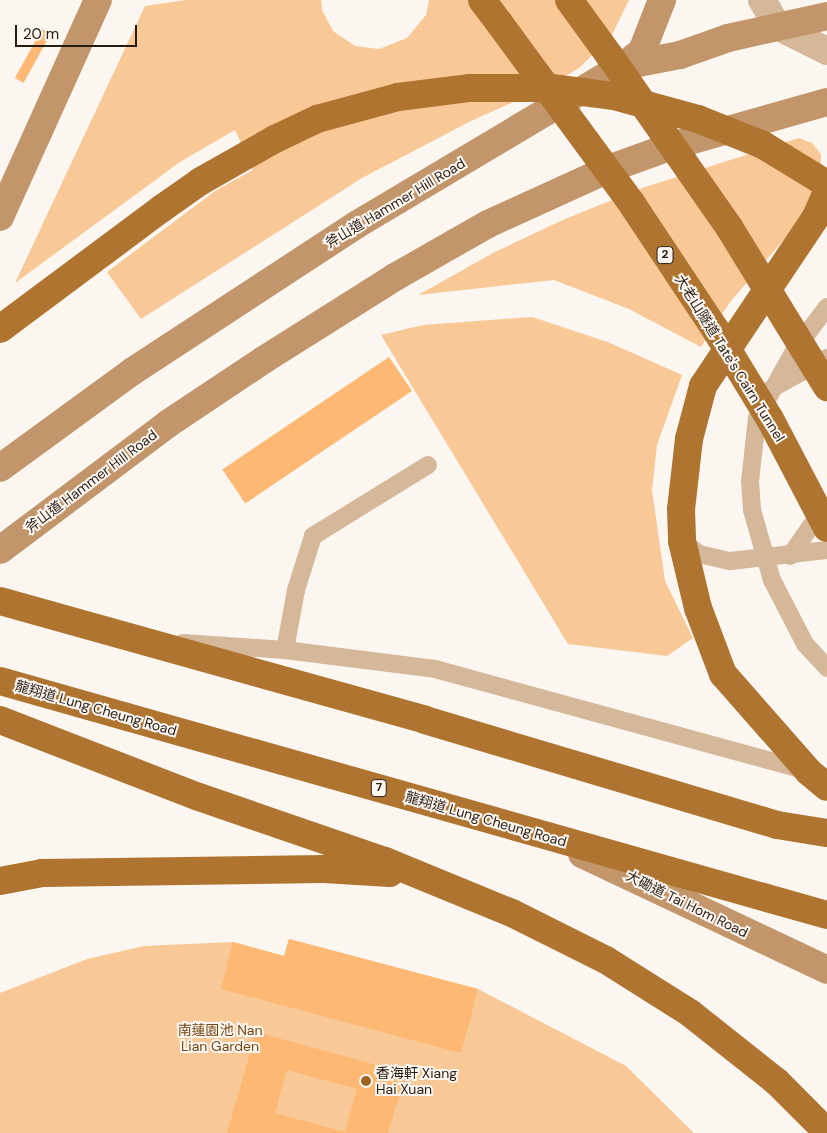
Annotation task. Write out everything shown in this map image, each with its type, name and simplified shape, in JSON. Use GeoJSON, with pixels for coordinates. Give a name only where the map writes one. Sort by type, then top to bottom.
{"type":"FeatureCollection","features":[{"type":"Feature","properties":{"kind":"highway","name":"大老山隧道 Tate's Cairn Tunnel"},"geometry":{"type":"LineString","coordinates":[[482,0],[626,196],[715,329],[770,419],[827,528]]}},
{"type":"Feature","properties":{"kind":"highway"},"geometry":{"type":"LineString","coordinates":[[569,0],[729,227],[827,387]]}},
{"type":"Feature","properties":{"kind":"highway"},"geometry":{"type":"LineString","coordinates":[[0,329],[160,209],[201,181],[275,139],[317,120],[398,97],[470,88],[552,88],[614,96],[698,119],[763,145],[827,184]]}},
{"type":"Feature","properties":{"kind":"highway"},"geometry":{"type":"LineString","coordinates":[[818,779],[723,674],[698,608],[682,541],[682,477],[703,386],[822,213],[827,192]]}},
{"type":"Feature","properties":{"kind":"highway"},"geometry":{"type":"LineString","coordinates":[[0,601],[143,640],[777,825],[827,833]]}},
{"type":"Feature","properties":{"kind":"highway","name":"龍翔道 Lung Cheung Road"},"geometry":{"type":"LineString","coordinates":[[0,682],[827,915]]}},
{"type":"Feature","properties":{"kind":"highway"},"geometry":{"type":"LineString","coordinates":[[0,720],[199,797],[418,874],[512,913],[580,947],[682,1008],[777,1082],[827,1132]]}},
{"type":"Feature","properties":{"kind":"highway"},"geometry":{"type":"LineString","coordinates":[[0,881],[52,873],[324,869],[418,874]]}},
{"type":"Feature","properties":{"kind":"main road"},"geometry":{"type":"LineString","coordinates":[[0,217],[98,0]]}},
{"type":"Feature","properties":{"kind":"main road"},"geometry":{"type":"LineString","coordinates":[[623,66],[642,51],[662,0]]}},
{"type":"Feature","properties":{"kind":"main road","name":"斧山道 Hammer Hill Road"},"geometry":{"type":"LineString","coordinates":[[0,468],[133,370],[356,225],[623,66],[680,55],[728,38],[827,16]]}},
{"type":"Feature","properties":{"kind":"main road","name":"斧山道 Hammer Hill Road"},"geometry":{"type":"LineString","coordinates":[[0,550],[169,423],[395,277],[512,212],[611,168],[675,145],[827,102]]}},
{"type":"Feature","properties":{"kind":"main road","name":"大磡道 Tai Hom Road"},"geometry":{"type":"LineString","coordinates":[[547,836],[827,970]]}},
{"type":"Feature","properties":{"kind":"street"},"geometry":{"type":"LineString","coordinates":[[762,0],[777,26],[827,51]]}},
{"type":"Feature","properties":{"kind":"lane"},"geometry":{"type":"LineString","coordinates":[[827,307],[794,351],[771,389],[757,418],[750,453],[752,510],[764,558],[805,644],[827,668]]}},
{"type":"Feature","properties":{"kind":"lane"},"geometry":{"type":"LineString","coordinates":[[771,389],[827,358]]}},
{"type":"Feature","properties":{"kind":"lane"},"geometry":{"type":"LineString","coordinates":[[285,650],[296,590],[313,536],[428,465]]}},
{"type":"Feature","properties":{"kind":"lane"},"geometry":{"type":"LineString","coordinates":[[790,556],[811,526],[827,516]]}},
{"type":"Feature","properties":{"kind":"lane"},"geometry":{"type":"LineString","coordinates":[[682,541],[699,554],[717,559],[790,556],[827,550]]}},
{"type":"Feature","properties":{"kind":"lane"},"geometry":{"type":"LineString","coordinates":[[143,640],[285,650],[435,669],[818,779]]}},
{"type":"Feature","properties":{"kind":"green space"},"geometry":{"type":"Polygon","coordinates":[[[186,0],[321,0],[322,10],[333,31],[355,46],[379,49],[407,38],[426,15],[429,0],[629,0],[611,37],[579,68],[545,88],[471,121],[362,178],[141,319],[107,272],[215,191],[253,170],[235,130],[180,162],[15,283],[145,6],[186,0]]]}},
{"type":"Feature","properties":{"kind":"green space"},"geometry":{"type":"Polygon","coordinates":[[[799,138],[812,143],[821,154],[820,181],[812,207],[730,302],[701,347],[629,309],[554,280],[418,295],[495,252],[565,219],[642,188],[799,138]]]}},
{"type":"Feature","properties":{"kind":"green space"},"geometry":{"type":"Polygon","coordinates":[[[532,317],[610,343],[682,375],[657,445],[652,490],[665,581],[693,638],[667,656],[568,644],[381,335],[423,325],[532,317]]]}},
{"type":"Feature","properties":{"kind":"green space","name":"南蓮園池 Nan Lian Garden"},"geometry":{"type":"Polygon","coordinates":[[[289,939],[478,989],[626,1066],[694,1133],[0,1133],[0,993],[87,959],[144,946],[233,942],[284,956],[289,939]]]}},
{"type":"Feature","properties":{"kind":"building"},"geometry":{"type":"Polygon","coordinates":[[[42,29],[51,34],[24,83],[15,78],[42,29]]]}},
{"type":"Feature","properties":{"kind":"building"},"geometry":{"type":"Polygon","coordinates":[[[389,357],[412,391],[245,503],[222,469],[389,357]]]}},
{"type":"Feature","properties":{"kind":"building"},"geometry":{"type":"Polygon","coordinates":[[[289,939],[478,989],[461,1053],[221,989],[233,942],[284,956],[289,939]]]}},
{"type":"Feature","properties":{"kind":"building","name":"香海軒 Xiang Hai Xuan"},"geometry":{"type":"Polygon","coordinates":[[[256,1032],[406,1073],[388,1133],[227,1133],[256,1032]],[[287,1070],[275,1113],[345,1132],[357,1089],[287,1070]]]}},
{"type":"Feature","properties":{"kind":"place","name":"香海軒 Xiang Hai Xuan"},"geometry":{"type":"Point","coordinates":[366,1081]}}]}
